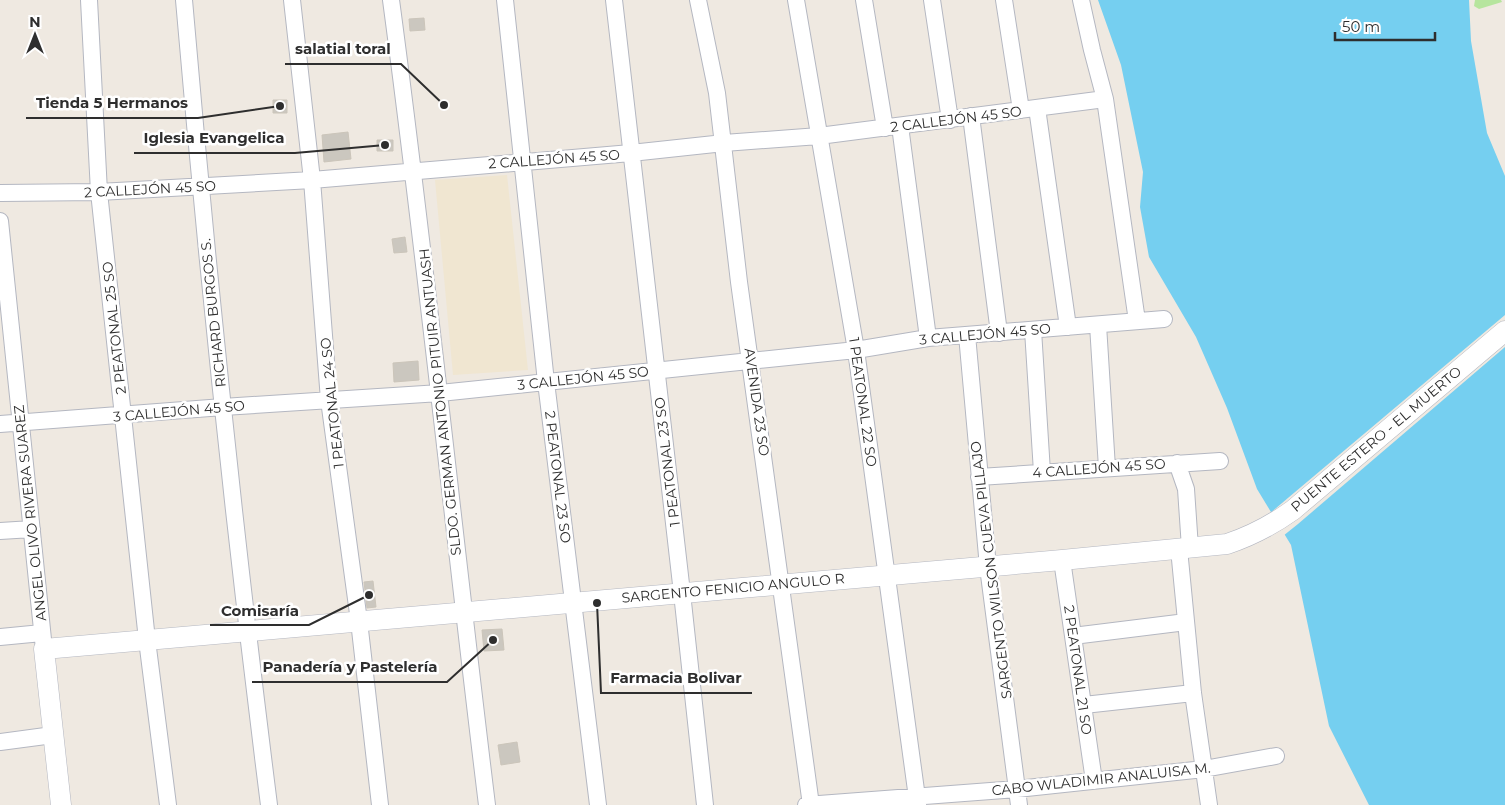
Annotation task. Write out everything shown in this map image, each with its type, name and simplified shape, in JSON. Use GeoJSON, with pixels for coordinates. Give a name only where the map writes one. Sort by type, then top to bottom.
{"type":"FeatureCollection","features":[{"type":"Feature","properties":{"kind":"street","name":"2 PEATONAL 25 SO"},"geometry":{"type":"LineString","coordinates":[[89,0],[99,192],[147,640],[168,805]]}},
{"type":"Feature","properties":{"kind":"street","name":"RICHARD BURGOS S."},"geometry":{"type":"LineString","coordinates":[[184,0],[200,186],[223,407],[247,631],[269,805]]}},
{"type":"Feature","properties":{"kind":"street","name":"1 PEATONAL 24 SO"},"geometry":{"type":"LineString","coordinates":[[292,0],[312,180],[329,400],[359,621],[380,805]]}},
{"type":"Feature","properties":{"kind":"street","name":"SLDO. GERMAN ANTONIO PITUIR ANTUASH"},"geometry":{"type":"LineString","coordinates":[[391,0],[414,171],[488,805]]}},
{"type":"Feature","properties":{"kind":"street","name":"2 PEATONAL 23 SO"},"geometry":{"type":"LineString","coordinates":[[505,0],[546,382],[598,805]]}},
{"type":"Feature","properties":{"kind":"street","name":"1 PEATONAL 23 SO"},"geometry":{"type":"LineString","coordinates":[[614,0],[682,593],[704,805]]}},
{"type":"Feature","properties":{"kind":"street","name":"AVENIDA 23 SO"},"geometry":{"type":"LineString","coordinates":[[698,0],[717,93],[739,282],[811,805]]}},
{"type":"Feature","properties":{"kind":"street","name":"1 PEATONAL 22 SO"},"geometry":{"type":"LineString","coordinates":[[796,0],[856,350],[918,802]]}},
{"type":"Feature","properties":{"kind":"street"},"geometry":{"type":"LineString","coordinates":[[864,0],[892,127],[928,338]]}},
{"type":"Feature","properties":{"kind":"street"},"geometry":{"type":"LineString","coordinates":[[932,0],[950,120]]}},
{"type":"Feature","properties":{"kind":"street"},"geometry":{"type":"LineString","coordinates":[[1004,0],[1021,110]]}},
{"type":"Feature","properties":{"kind":"street"},"geometry":{"type":"LineString","coordinates":[[1081,0],[1105,99],[1137,321]]}},
{"type":"Feature","properties":{"kind":"street","name":"2 CALLEJÓN 45 SO"},"geometry":{"type":"LineString","coordinates":[[0,193],[99,192],[312,180],[631,153],[724,143],[820,136],[1105,99]]}},
{"type":"Feature","properties":{"kind":"street"},"geometry":{"type":"LineString","coordinates":[[1037,108],[1068,327]]}},
{"type":"Feature","properties":{"kind":"street"},"geometry":{"type":"LineString","coordinates":[[971,116],[999,333]]}},
{"type":"Feature","properties":{"kind":"street","name":"ANGEL OLIVO RIVERA SUAREZ"},"geometry":{"type":"LineString","coordinates":[[0,221],[60,805]]}},
{"type":"Feature","properties":{"kind":"street","name":"3 CALLEJÓN 45 SO"},"geometry":{"type":"LineString","coordinates":[[0,424],[440,393],[856,350],[928,338],[1164,319]]}},
{"type":"Feature","properties":{"kind":"street"},"geometry":{"type":"LineString","coordinates":[[1098,324],[1107,468]]}},
{"type":"Feature","properties":{"kind":"street"},"geometry":{"type":"LineString","coordinates":[[1033,330],[1042,472]]}},
{"type":"Feature","properties":{"kind":"street","name":"PUENTE ESTERO - EL MUERTO"},"geometry":{"type":"LineString","coordinates":[[1242,539],[1268,527],[1293,510],[1505,331]]}},
{"type":"Feature","properties":{"kind":"street","name":"SARGENTO WILSON CUEVA PILLAJO"},"geometry":{"type":"LineString","coordinates":[[967,335],[988,566],[1018,797]]}},
{"type":"Feature","properties":{"kind":"street","name":"4 CALLEJÓN 45 SO"},"geometry":{"type":"LineString","coordinates":[[979,477],[1220,461]]}},
{"type":"Feature","properties":{"kind":"street"},"geometry":{"type":"LineString","coordinates":[[1177,463],[1186,489],[1184,549],[1186,622],[1193,693],[1208,805]]}},
{"type":"Feature","properties":{"kind":"street"},"geometry":{"type":"LineString","coordinates":[[0,531],[32,529]]}},
{"type":"Feature","properties":{"kind":"street","name":"SARGENTO FENICIO ANGULO R"},"geometry":{"type":"LineString","coordinates":[[0,637],[43,641],[147,640],[1184,549],[1227,544],[1242,539]]}},
{"type":"Feature","properties":{"kind":"street","name":"2 PEATONAL 21 SO"},"geometry":{"type":"LineString","coordinates":[[1062,560],[1094,781]]}},
{"type":"Feature","properties":{"kind":"street"},"geometry":{"type":"LineString","coordinates":[[1073,636],[1186,622]]}},
{"type":"Feature","properties":{"kind":"street"},"geometry":{"type":"LineString","coordinates":[[1084,705],[1193,693]]}},
{"type":"Feature","properties":{"kind":"street"},"geometry":{"type":"LineString","coordinates":[[0,742],[53,734]]}},
{"type":"Feature","properties":{"kind":"street","name":"CABO WLADIMIR ANALUISA M."},"geometry":{"type":"LineString","coordinates":[[806,805],[1018,797],[1094,781],[1204,769],[1276,756]]}},
{"type":"Feature","properties":{"kind":"shaded area"},"geometry":{"type":"Polygon","coordinates":[[[507,175],[528,370],[453,375],[435,180],[507,175]]]}},
{"type":"Feature","properties":{"kind":"green space"},"geometry":{"type":"Polygon","coordinates":[[[1475,0],[1501,0],[1502,2],[1479,9],[1474,6],[1475,0]]]}},
{"type":"Feature","properties":{"kind":"water"},"geometry":{"type":"Polygon","coordinates":[[[1098,0],[1469,0],[1471,41],[1487,133],[1505,176],[1505,805],[1369,805],[1329,726],[1291,545],[1257,489],[1227,408],[1196,337],[1149,257],[1140,207],[1143,172],[1121,65],[1098,0]]]}},
{"type":"Feature","properties":{"kind":"pier"},"geometry":{"type":"Polygon","coordinates":[[[1505,315],[1505,347],[1283,536],[1269,514],[1505,315]]]}},
{"type":"Feature","properties":{"kind":"building"},"geometry":{"type":"Polygon","coordinates":[[[424,18],[425,30],[410,31],[409,19],[424,18]]]}},
{"type":"Feature","properties":{"kind":"building"},"geometry":{"type":"Polygon","coordinates":[[[273,100],[287,100],[287,113],[273,113],[273,100]]]}},
{"type":"Feature","properties":{"kind":"building"},"geometry":{"type":"Polygon","coordinates":[[[348,132],[351,159],[324,162],[322,135],[348,132]]]}},
{"type":"Feature","properties":{"kind":"building"},"geometry":{"type":"Polygon","coordinates":[[[377,140],[393,140],[393,151],[377,151],[377,140]]]}},
{"type":"Feature","properties":{"kind":"building"},"geometry":{"type":"Polygon","coordinates":[[[405,237],[407,252],[394,253],[392,239],[405,237]]]}},
{"type":"Feature","properties":{"kind":"building"},"geometry":{"type":"Polygon","coordinates":[[[418,361],[419,380],[394,382],[393,363],[418,361]]]}},
{"type":"Feature","properties":{"kind":"building"},"geometry":{"type":"Polygon","coordinates":[[[373,581],[376,607],[367,608],[364,582],[373,581]]]}},
{"type":"Feature","properties":{"kind":"building"},"geometry":{"type":"Polygon","coordinates":[[[502,629],[504,650],[484,651],[482,630],[502,629]]]}},
{"type":"Feature","properties":{"kind":"building"},"geometry":{"type":"Polygon","coordinates":[[[517,742],[520,762],[501,765],[498,745],[517,742]]]}},
{"type":"Feature","properties":{"kind":"place","name":"salatial toral"},"geometry":{"type":"Point","coordinates":[444,105]}},
{"type":"Feature","properties":{"kind":"place","name":"Tienda 5 Hermanos"},"geometry":{"type":"Point","coordinates":[280,106]}},
{"type":"Feature","properties":{"kind":"place","name":"Iglesia Evangelica"},"geometry":{"type":"Point","coordinates":[385,145]}},
{"type":"Feature","properties":{"kind":"place","name":"Comisaría"},"geometry":{"type":"Point","coordinates":[369,595]}},
{"type":"Feature","properties":{"kind":"place","name":"Farmacia Bolivar"},"geometry":{"type":"Point","coordinates":[597,603]}},
{"type":"Feature","properties":{"kind":"place","name":"Panadería y Pastelería"},"geometry":{"type":"Point","coordinates":[493,640]}}]}
